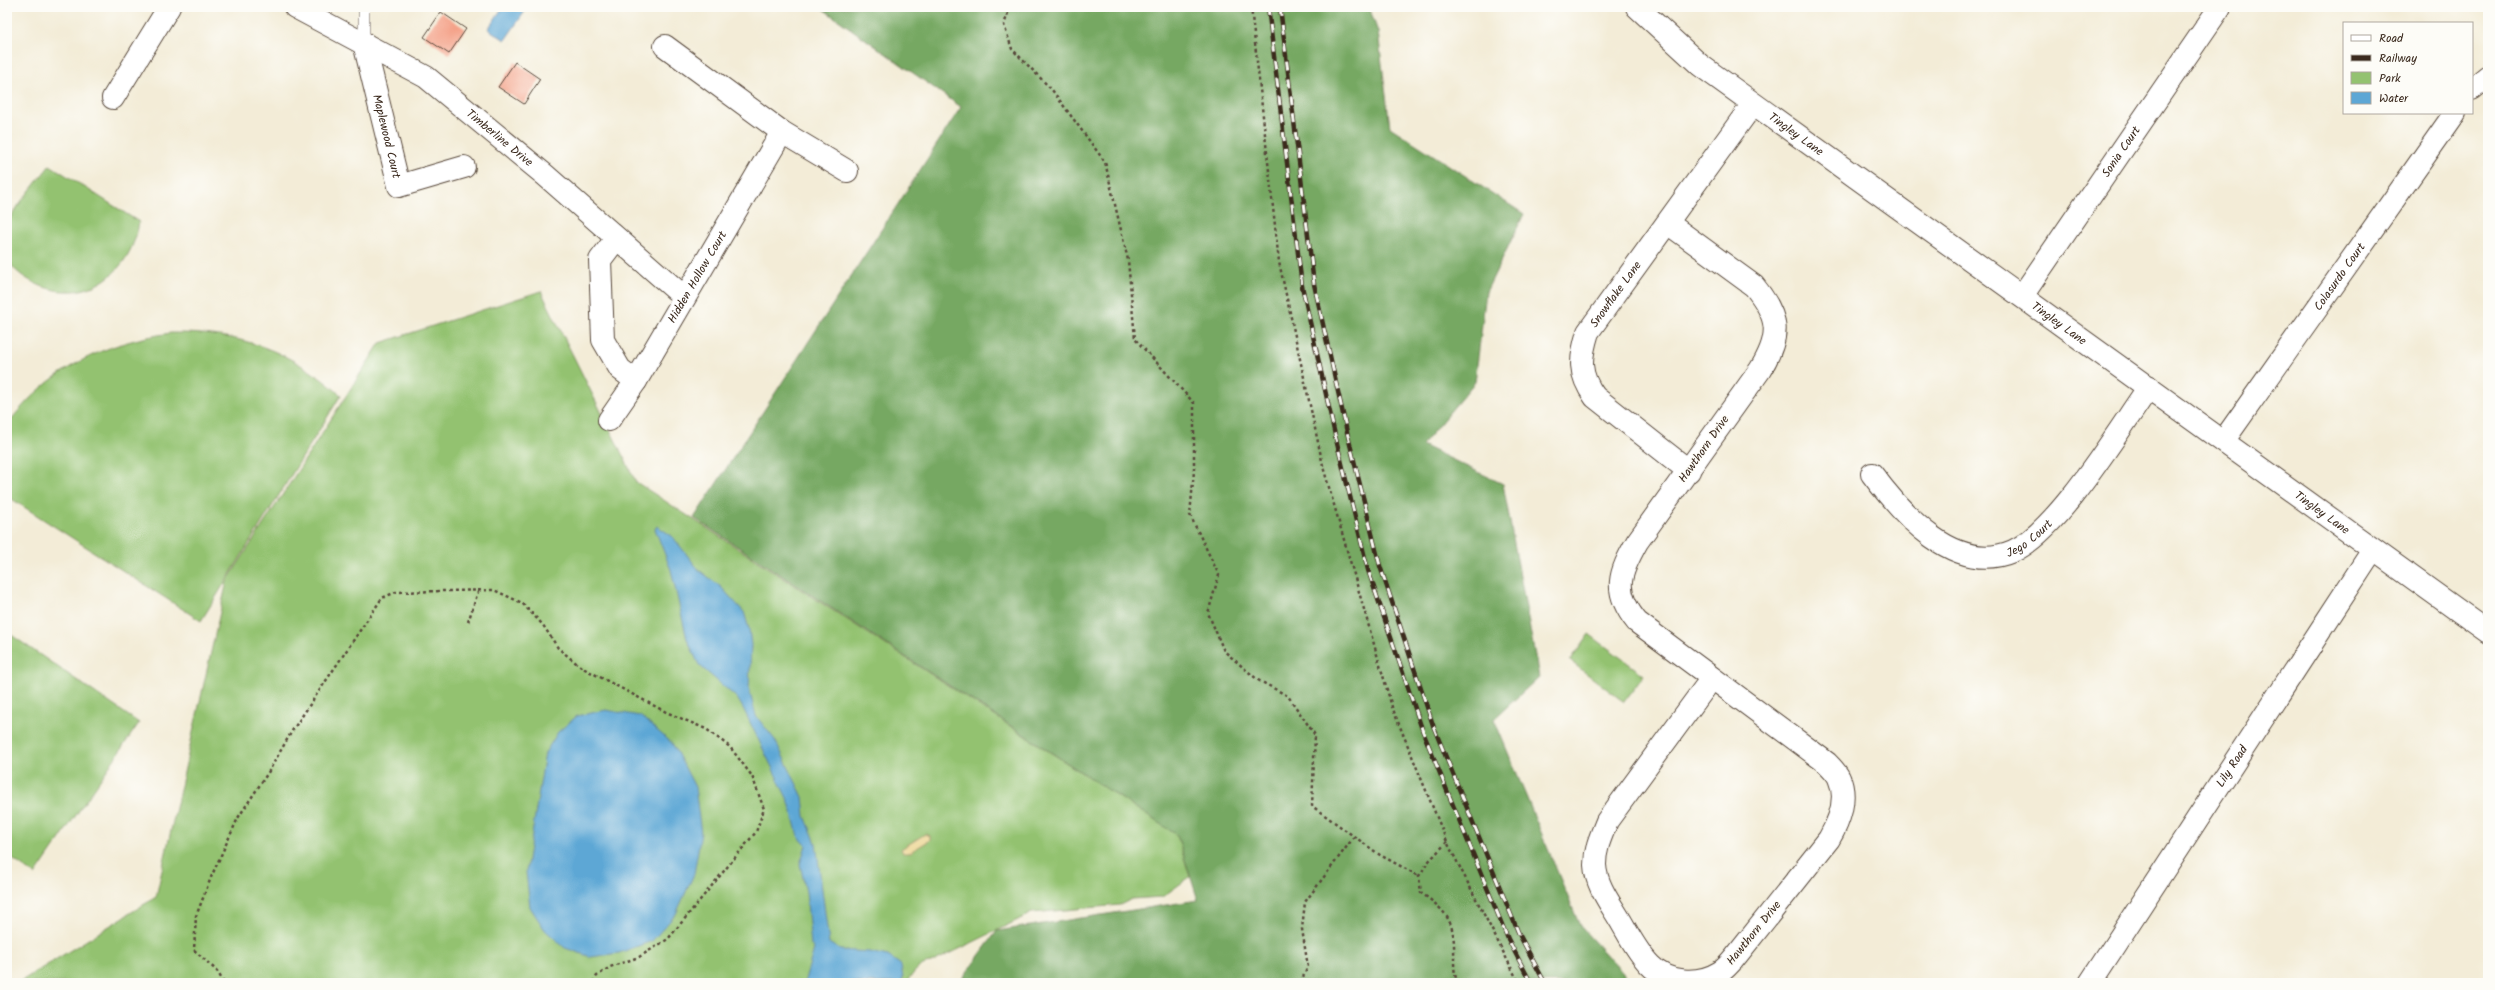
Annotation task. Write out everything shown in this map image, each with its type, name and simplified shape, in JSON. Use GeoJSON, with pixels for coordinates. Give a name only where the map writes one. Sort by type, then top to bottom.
{"type":"FeatureCollection","features":[{"type":"Feature","properties":{"kind":"street"},"geometry":{"type":"LineString","coordinates":[[113,98],[169,7]]}},
{"type":"Feature","properties":{"kind":"street","name":"Timberline Drive"},"geometry":{"type":"LineString","coordinates":[[295,7],[426,77],[545,175],[616,239],[684,297]]}},
{"type":"Feature","properties":{"kind":"street","name":"Tingley Lane"},"geometry":{"type":"LineString","coordinates":[[1637,7],[1700,65],[1753,104],[2224,440],[2373,550],[2488,632]]}},
{"type":"Feature","properties":{"kind":"street","name":"Sonia Court"},"geometry":{"type":"LineString","coordinates":[[2022,296],[2220,7]]}},
{"type":"Feature","properties":{"kind":"street","name":"Maplewood Court"},"geometry":{"type":"LineString","coordinates":[[364,43],[399,186],[464,167]]}},
{"type":"Feature","properties":{"kind":"street"},"geometry":{"type":"LineString","coordinates":[[665,46],[782,132],[847,172]]}},
{"type":"Feature","properties":{"kind":"street"},"geometry":{"type":"LineString","coordinates":[[2473,88],[2488,76]]}},
{"type":"Feature","properties":{"kind":"street","name":"Snowflake Lane"},"geometry":{"type":"LineString","coordinates":[[1689,471],[1595,397],[1586,384],[1582,368],[1583,348],[1588,332],[1669,224],[1753,104]]}},
{"type":"Feature","properties":{"kind":"street","name":"Colasurdo Court"},"geometry":{"type":"LineString","coordinates":[[2224,440],[2454,114]]}},
{"type":"Feature","properties":{"kind":"street","name":"Hidden Hollow Court"},"geometry":{"type":"LineString","coordinates":[[609,420],[636,381],[782,132]]}},
{"type":"Feature","properties":{"kind":"street","name":"Hawthorn Drive"},"geometry":{"type":"LineString","coordinates":[[1669,224],[1754,286],[1765,300],[1773,315],[1776,334],[1771,352],[1760,370],[1637,542],[1624,565],[1620,588],[1622,600],[1637,622],[1827,763],[1839,778],[1842,792],[1841,810],[1829,839],[1738,955],[1722,971],[1707,979],[1688,982],[1667,977],[1651,966],[1639,951],[1600,886],[1595,866],[1596,846],[1607,822],[1712,678]]}},
{"type":"Feature","properties":{"kind":"street"},"geometry":{"type":"LineString","coordinates":[[616,239],[600,260],[603,340],[620,369],[636,381]]}},
{"type":"Feature","properties":{"kind":"street","name":"Jego Court"},"geometry":{"type":"LineString","coordinates":[[1872,474],[1894,504],[1917,527],[1939,542],[1966,553],[1989,556],[2013,551],[2039,533],[2066,504],[2149,387]]}},
{"type":"Feature","properties":{"kind":"street","name":"Lily Road"},"geometry":{"type":"LineString","coordinates":[[2090,983],[2373,550]]}},
{"type":"Feature","properties":{"kind":"lane"},"geometry":{"type":"LineString","coordinates":[[364,7],[364,43]]}},
{"type":"Feature","properties":{"kind":"path"},"geometry":{"type":"LineString","coordinates":[[1010,7],[1004,25],[1012,49],[1052,90],[1105,162],[1128,260],[1135,339],[1194,403],[1194,471],[1190,515],[1219,575],[1208,613],[1224,651],[1258,680],[1288,696],[1315,735],[1312,806],[1380,855],[1419,876]]}},
{"type":"Feature","properties":{"kind":"path"},"geometry":{"type":"LineString","coordinates":[[1251,7],[1278,262],[1324,470],[1392,707],[1447,842],[1519,983]]}},
{"type":"Feature","properties":{"kind":"path"},"geometry":{"type":"LineString","coordinates":[[468,622],[479,589]]}},
{"type":"Feature","properties":{"kind":"path"},"geometry":{"type":"LineString","coordinates":[[224,983],[217,971],[194,950],[196,916],[212,875],[238,818],[270,771],[292,731],[382,598],[396,592],[479,589],[494,590],[522,603],[543,625],[558,648],[580,666],[666,712],[712,733],[730,748],[752,776],[764,809],[756,832],[692,913],[668,939],[639,957],[610,967],[597,976],[592,983]]}},
{"type":"Feature","properties":{"kind":"path"},"geometry":{"type":"LineString","coordinates":[[1300,983],[1308,967],[1302,929],[1305,902],[1354,837]]}},
{"type":"Feature","properties":{"kind":"path"},"geometry":{"type":"LineString","coordinates":[[1447,842],[1429,861],[1419,876],[1421,893],[1441,906],[1455,933],[1454,976],[1458,983]]}},
{"type":"Feature","properties":{"kind":"green space"},"geometry":{"type":"Polygon","coordinates":[[[820,7],[1369,7],[1378,32],[1390,127],[1524,214],[1486,292],[1475,382],[1422,445],[1503,484],[1539,677],[1494,719],[1580,926],[1632,983],[959,983],[997,931],[1198,900],[1177,835],[694,518],[961,107],[820,7]]]}},
{"type":"Feature","properties":{"kind":"green space"},"geometry":{"type":"Polygon","coordinates":[[[50,165],[139,222],[135,239],[128,255],[118,268],[106,279],[92,287],[76,291],[59,291],[41,286],[27,279],[18,272],[7,258],[6,226],[20,203],[50,165]]]}},
{"type":"Feature","properties":{"kind":"green space"},"geometry":{"type":"Polygon","coordinates":[[[541,291],[636,482],[1177,835],[1190,877],[1162,897],[1132,899],[1120,905],[1032,913],[931,963],[919,967],[906,983],[18,983],[156,897],[227,581],[380,343],[541,291]]]}},
{"type":"Feature","properties":{"kind":"green space"},"geometry":{"type":"Polygon","coordinates":[[[171,333],[220,336],[242,340],[263,347],[283,355],[303,366],[341,395],[201,621],[7,496],[7,425],[40,389],[59,374],[100,352],[123,343],[171,333]]]}},
{"type":"Feature","properties":{"kind":"green space"},"geometry":{"type":"Polygon","coordinates":[[[7,632],[139,723],[35,875],[7,855],[7,632]]]}},
{"type":"Feature","properties":{"kind":"green space"},"geometry":{"type":"Polygon","coordinates":[[[1589,634],[1644,675],[1624,702],[1570,661],[1589,634]]]}},
{"type":"Feature","properties":{"kind":"sand"},"geometry":{"type":"Polygon","coordinates":[[[925,834],[930,836],[930,840],[909,853],[903,853],[901,849],[925,834]]]}},
{"type":"Feature","properties":{"kind":"water"},"geometry":{"type":"Polygon","coordinates":[[[503,7],[528,7],[505,40],[488,29],[503,7]]]}},
{"type":"Feature","properties":{"kind":"water"},"geometry":{"type":"Polygon","coordinates":[[[657,526],[672,536],[699,570],[721,587],[744,612],[749,629],[751,645],[749,689],[756,716],[775,740],[803,797],[805,816],[816,843],[829,943],[840,950],[870,952],[888,956],[901,965],[903,978],[900,983],[804,983],[814,949],[811,945],[806,892],[800,864],[806,845],[798,836],[789,802],[743,708],[737,698],[699,665],[687,639],[671,570],[655,529],[657,526]]]}},
{"type":"Feature","properties":{"kind":"water"},"geometry":{"type":"Polygon","coordinates":[[[606,710],[640,716],[672,743],[695,787],[701,833],[694,874],[676,914],[652,941],[619,953],[591,957],[565,948],[545,930],[530,907],[526,872],[545,753],[558,732],[577,716],[606,710]]]}},
{"type":"Feature","properties":{"kind":"building"},"geometry":{"type":"Polygon","coordinates":[[[441,12],[466,29],[449,54],[424,37],[441,12]]]}},
{"type":"Feature","properties":{"kind":"building"},"geometry":{"type":"Polygon","coordinates":[[[515,62],[540,79],[524,104],[498,87],[515,62]]]}},
{"type":"Feature","properties":{"kind":"railway"},"geometry":{"type":"LineString","coordinates":[[1268,7],[1302,286],[1335,435],[1368,570],[1423,732],[1508,939],[1531,983]]}},
{"type":"Feature","properties":{"kind":"railway"},"geometry":{"type":"LineString","coordinates":[[1280,7],[1314,284],[1347,432],[1380,566],[1434,728],[1519,934],[1545,983]]}}]}
